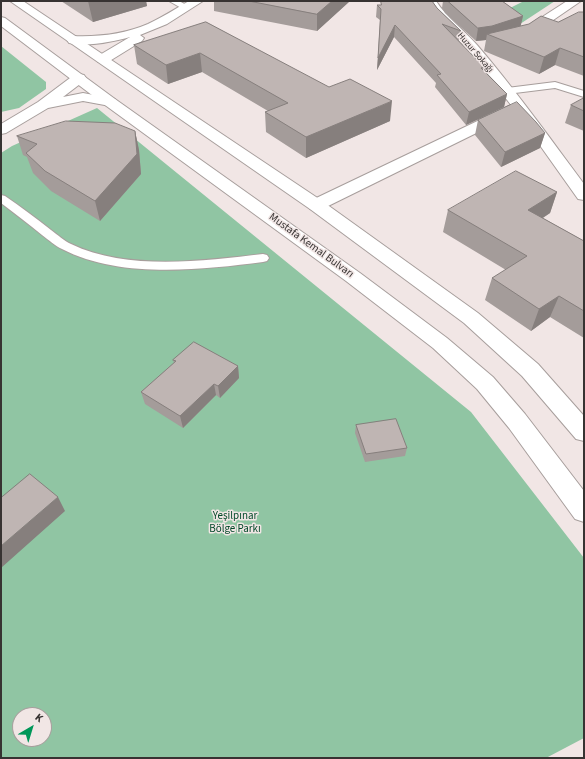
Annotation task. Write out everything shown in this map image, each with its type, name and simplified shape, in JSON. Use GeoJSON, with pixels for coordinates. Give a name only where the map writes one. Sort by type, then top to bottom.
{"type":"FeatureCollection","features":[{"type":"Feature","properties":{"kind":"main road","name":"Mustafa Kemal Bulvarı"},"geometry":{"type":"LineString","coordinates":[[16,1],[73,40],[110,102],[353,276],[462,361],[485,383],[517,421],[584,511]]}},
{"type":"Feature","properties":{"kind":"main road"},"geometry":{"type":"LineString","coordinates":[[73,40],[113,38],[151,26],[197,1]]}},
{"type":"Feature","properties":{"kind":"main road","name":"Huzur Sokağı"},"geometry":{"type":"LineString","coordinates":[[430,1],[440,16],[478,46],[507,91],[584,195]]}},
{"type":"Feature","properties":{"kind":"main road"},"geometry":{"type":"LineString","coordinates":[[513,39],[548,19],[575,1]]}},
{"type":"Feature","properties":{"kind":"main road"},"geometry":{"type":"LineString","coordinates":[[548,19],[562,22]]}},
{"type":"Feature","properties":{"kind":"main road","name":"Mustafa Kemal Bulvarı"},"geometry":{"type":"LineString","coordinates":[[1,20],[90,69],[316,205],[413,274],[476,322],[530,370],[584,432]]}},
{"type":"Feature","properties":{"kind":"main road"},"geometry":{"type":"LineString","coordinates":[[1,130],[43,105],[90,69],[133,41],[151,26]]}},
{"type":"Feature","properties":{"kind":"main road"},"geometry":{"type":"LineString","coordinates":[[43,105],[83,97],[110,102]]}},
{"type":"Feature","properties":{"kind":"main road"},"geometry":{"type":"LineString","coordinates":[[316,205],[519,106]]}},
{"type":"Feature","properties":{"kind":"lane"},"geometry":{"type":"LineString","coordinates":[[173,1],[186,7]]}},
{"type":"Feature","properties":{"kind":"lane"},"geometry":{"type":"LineString","coordinates":[[507,91],[555,84],[584,94]]}},
{"type":"Feature","properties":{"kind":"lane"},"geometry":{"type":"LineString","coordinates":[[1,198],[66,247],[86,256],[120,263],[171,265],[232,262],[263,258]]}},
{"type":"Feature","properties":{"kind":"green space"},"geometry":{"type":"Polygon","coordinates":[[[524,1],[555,1],[520,24],[504,11],[524,1]]]}},
{"type":"Feature","properties":{"kind":"green space"},"geometry":{"type":"Polygon","coordinates":[[[1,46],[46,82],[46,89],[19,108],[1,112],[1,46]]]}},
{"type":"Feature","properties":{"kind":"green space","name":"Yeşilpınar Bölge Parkı"},"geometry":{"type":"Polygon","coordinates":[[[97,108],[471,412],[584,558],[584,738],[546,758],[1,758],[1,153],[12,146],[97,108]]]}},
{"type":"Feature","properties":{"kind":"building"},"geometry":{"type":"Polygon","coordinates":[[[249,1],[332,1],[317,14],[249,1]]]}},
{"type":"Feature","properties":{"kind":"building"},"geometry":{"type":"Polygon","coordinates":[[[381,1],[432,1],[437,8],[461,31],[442,24],[484,67],[481,68],[507,94],[469,112],[437,75],[441,74],[395,25],[378,58],[381,9],[377,5],[381,5],[381,1]]]}},
{"type":"Feature","properties":{"kind":"building"},"geometry":{"type":"Polygon","coordinates":[[[448,1],[502,1],[523,16],[492,26],[478,28],[448,1]]]}},
{"type":"Feature","properties":{"kind":"building"},"geometry":{"type":"Polygon","coordinates":[[[579,12],[584,12],[584,57],[560,48],[544,57],[487,34],[529,24],[541,16],[558,22],[579,12]]]}},
{"type":"Feature","properties":{"kind":"building"},"geometry":{"type":"Polygon","coordinates":[[[206,22],[329,87],[350,79],[392,101],[306,137],[265,112],[288,103],[200,53],[166,65],[134,45],[206,22]]]}},
{"type":"Feature","properties":{"kind":"building"},"geometry":{"type":"Polygon","coordinates":[[[584,98],[584,111],[571,105],[584,98]]]}},
{"type":"Feature","properties":{"kind":"building"},"geometry":{"type":"Polygon","coordinates":[[[517,102],[545,133],[505,152],[478,120],[517,102]]]}},
{"type":"Feature","properties":{"kind":"building"},"geometry":{"type":"Polygon","coordinates":[[[66,121],[115,123],[135,131],[137,154],[95,201],[45,171],[26,153],[37,144],[17,136],[66,121]]]}},
{"type":"Feature","properties":{"kind":"building"},"geometry":{"type":"Polygon","coordinates":[[[516,171],[557,192],[528,210],[584,241],[584,311],[559,296],[539,309],[492,278],[527,256],[448,210],[516,171]]]}},
{"type":"Feature","properties":{"kind":"building"},"geometry":{"type":"Polygon","coordinates":[[[194,342],[238,366],[218,386],[214,384],[180,416],[141,392],[176,361],[173,360],[194,342]]]}},
{"type":"Feature","properties":{"kind":"building"},"geometry":{"type":"Polygon","coordinates":[[[396,419],[407,448],[366,454],[356,425],[396,419]]]}},
{"type":"Feature","properties":{"kind":"building"},"geometry":{"type":"Polygon","coordinates":[[[30,474],[58,497],[1,546],[1,498],[30,474]]]}}]}
